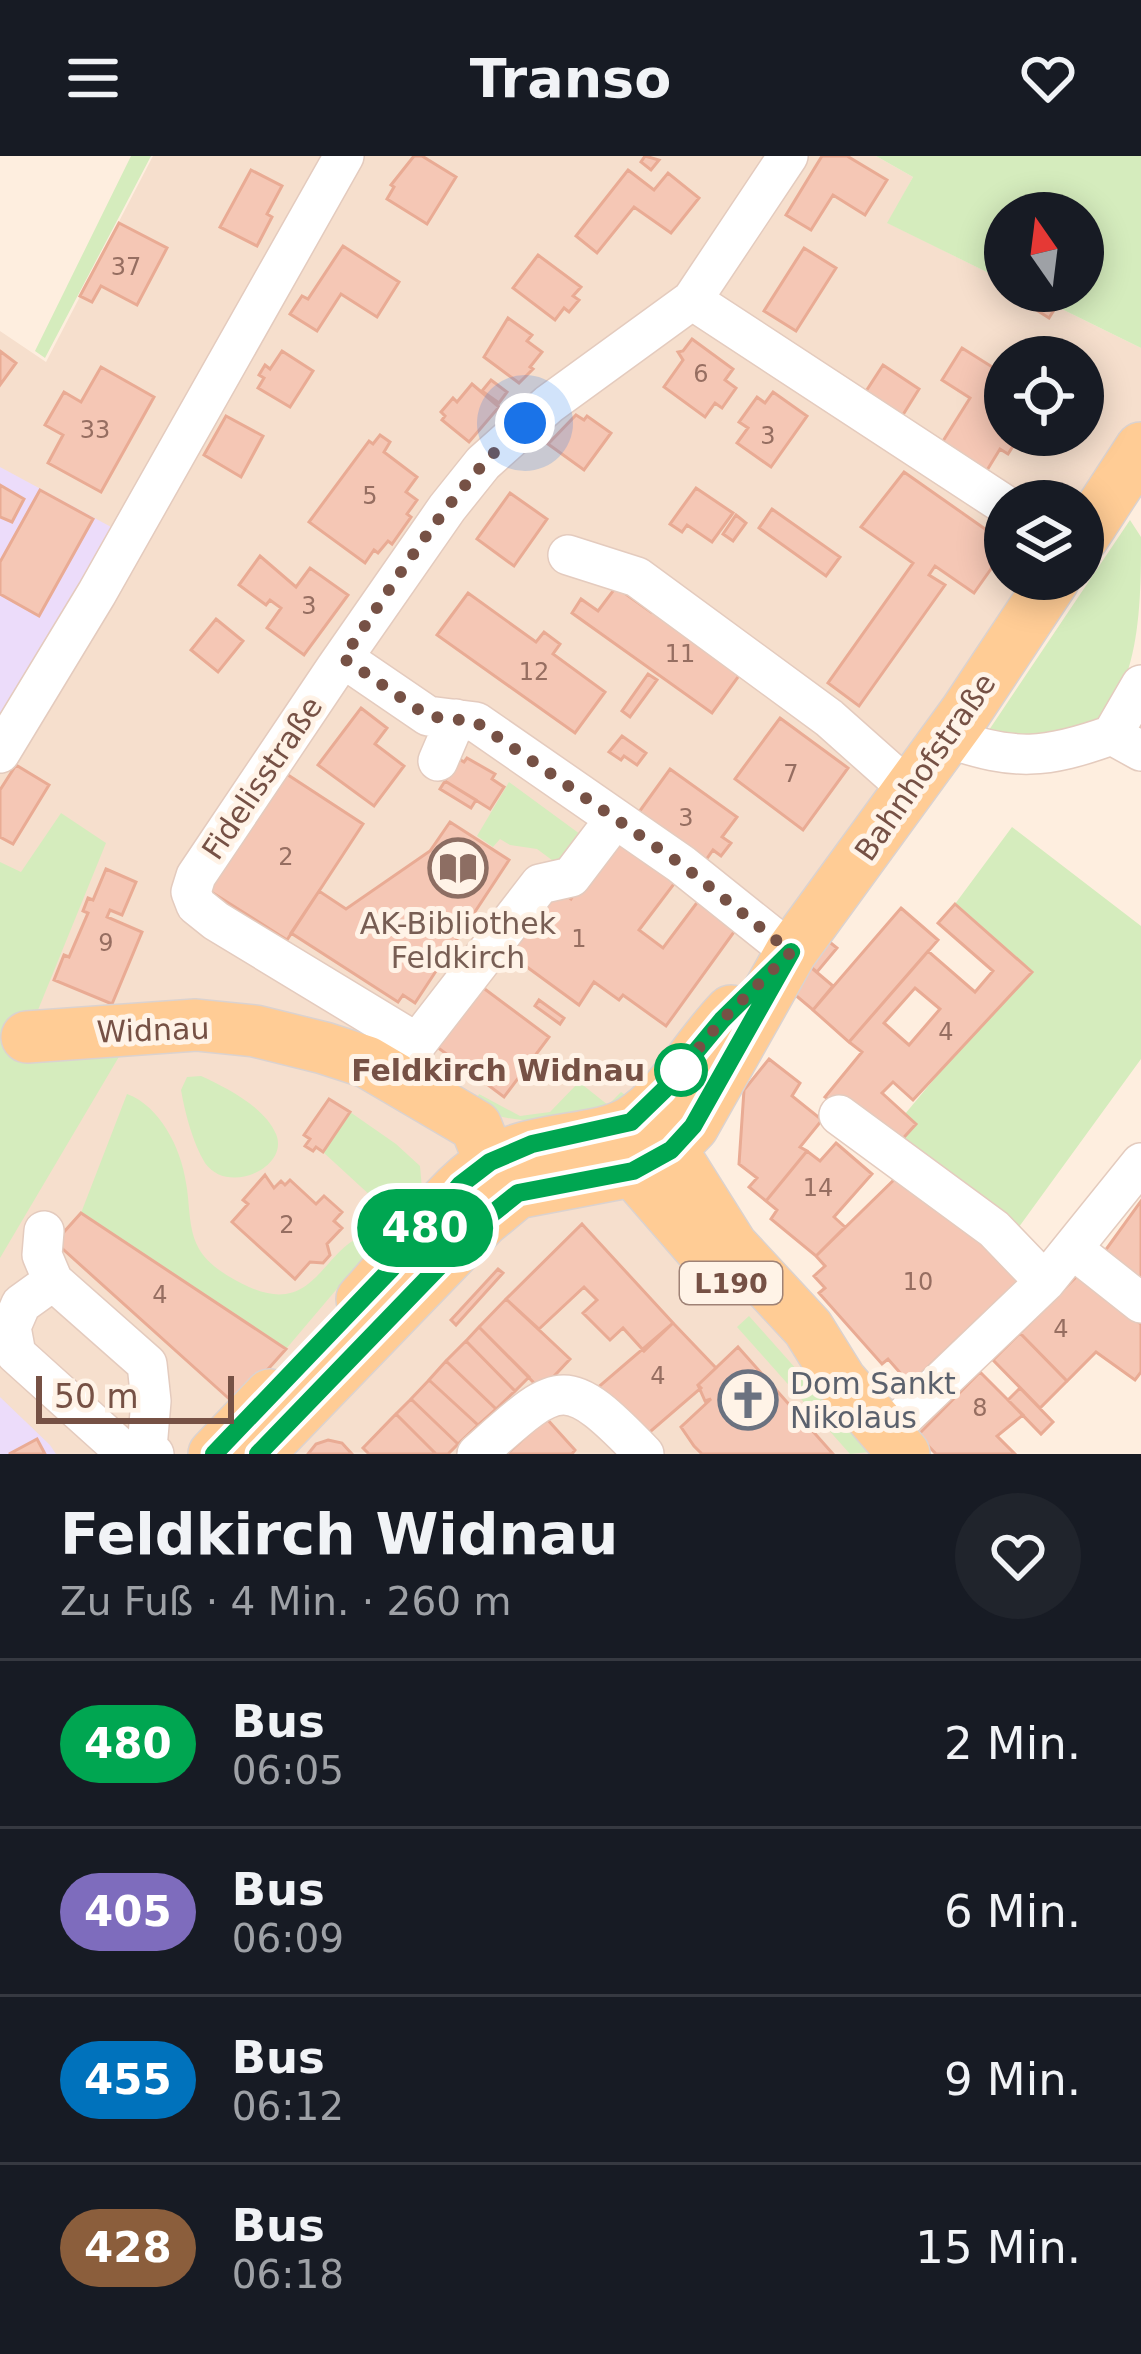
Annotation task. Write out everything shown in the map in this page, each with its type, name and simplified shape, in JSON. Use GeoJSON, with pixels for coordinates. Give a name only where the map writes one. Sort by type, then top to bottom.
{"type":"FeatureCollection","features":[{"type":"Feature","properties":{"kind":"main road"},"geometry":{"type":"LineString","coordinates":[[1127,502],[1141,448]]}},
{"type":"Feature","properties":{"kind":"main road","name":"Bahnhofstraße"},"geometry":{"type":"LineString","coordinates":[[645,1148],[664,1090],[722,1020],[791,952],[948,737],[1040,600]]}},
{"type":"Feature","properties":{"kind":"main road","name":"Widnau"},"geometry":{"type":"LineString","coordinates":[[27,1037],[196,1025],[302,1042],[367,1062],[462,1116],[476,1126],[504,1178]]}},
{"type":"Feature","properties":{"kind":"main road"},"geometry":{"type":"LineString","coordinates":[[214,1454],[391,1269],[460,1185],[645,1148]]}},
{"type":"Feature","properties":{"kind":"main road","name":"L190"},"geometry":{"type":"LineString","coordinates":[[645,1148],[787,1346],[841,1381],[895,1444]]}},
{"type":"Feature","properties":{"kind":"main road"},"geometry":{"type":"LineString","coordinates":[[258,1454],[483,1221],[504,1178]]}},
{"type":"Feature","properties":{"kind":"street"},"geometry":{"type":"LineString","coordinates":[[0,753],[97,593],[344,156]]}},
{"type":"Feature","properties":{"kind":"street","name":"Fidelisstraße"},"geometry":{"type":"LineString","coordinates":[[295,972],[216,921],[192,899],[191,886],[343,658],[483,463],[549,404],[692,300],[788,156]]}},
{"type":"Feature","properties":{"kind":"street"},"geometry":{"type":"LineString","coordinates":[[692,300],[984,491]]}},
{"type":"Feature","properties":{"kind":"street"},"geometry":{"type":"LineString","coordinates":[[568,555],[638,577],[829,718],[910,790]]}},
{"type":"Feature","properties":{"kind":"street"},"geometry":{"type":"LineString","coordinates":[[343,658],[428,716],[476,722],[681,864],[791,952]]}},
{"type":"Feature","properties":{"kind":"street"},"geometry":{"type":"LineString","coordinates":[[948,737],[1018,757],[1126,743],[1141,685]]}},
{"type":"Feature","properties":{"kind":"street"},"geometry":{"type":"LineString","coordinates":[[438,761],[456,719]]}},
{"type":"Feature","properties":{"kind":"street"},"geometry":{"type":"LineString","coordinates":[[295,972],[417,1043],[540,884],[571,877],[615,819]]}},
{"type":"Feature","properties":{"kind":"street"},"geometry":{"type":"LineString","coordinates":[[295,972],[302,1042]]}},
{"type":"Feature","properties":{"kind":"street"},"geometry":{"type":"LineString","coordinates":[[839,1115],[994,1229],[1032,1269]]}},
{"type":"Feature","properties":{"kind":"street"},"geometry":{"type":"LineString","coordinates":[[895,1444],[1032,1269],[1074,1250],[1141,1163]]}},
{"type":"Feature","properties":{"kind":"street"},"geometry":{"type":"LineString","coordinates":[[44,1231],[42,1255],[53,1281],[147,1364],[150,1451],[128,1454],[16,1354],[11,1327],[20,1304],[53,1281]]}},
{"type":"Feature","properties":{"kind":"street"},"geometry":{"type":"LineString","coordinates":[[1074,1250],[1141,1303]]}},
{"type":"Feature","properties":{"kind":"street"},"geometry":{"type":"LineString","coordinates":[[477,1454],[537,1404],[559,1392],[574,1393],[599,1411],[644,1454]]}},
{"type":"Feature","properties":{"kind":"shaded area"},"geometry":{"type":"Polygon","coordinates":[[[153,156],[876,156],[913,177],[888,223],[984,271],[984,312],[1068,312],[1141,348],[1141,448],[1104,482],[984,480],[984,600],[1041,600],[671,1149],[904,1454],[0,1454],[0,331],[46,362],[153,156]]]}},
{"type":"Feature","properties":{"kind":"shaded area"},"geometry":{"type":"Polygon","coordinates":[[[0,467],[113,528],[0,719],[0,467]]]}},
{"type":"Feature","properties":{"kind":"shaded area"},"geometry":{"type":"Polygon","coordinates":[[[0,1397],[50,1445],[56,1454],[0,1454],[0,1397]]]}},
{"type":"Feature","properties":{"kind":"green space"},"geometry":{"type":"Polygon","coordinates":[[[131,156],[151,156],[45,358],[35,351],[131,156]]]}},
{"type":"Feature","properties":{"kind":"green space"},"geometry":{"type":"Polygon","coordinates":[[[876,156],[1141,156],[1141,348],[1068,312],[1104,312],[1104,192],[984,192],[984,271],[887,223],[913,177],[876,156]]]}},
{"type":"Feature","properties":{"kind":"green space"},"geometry":{"type":"Polygon","coordinates":[[[1130,520],[1141,537],[1137,631],[1121,688],[1106,711],[1086,728],[1059,737],[983,739],[1076,600],[1104,600],[1104,559],[1130,520]]]}},
{"type":"Feature","properties":{"kind":"green space"},"geometry":{"type":"Polygon","coordinates":[[[509,782],[584,837],[560,866],[537,849],[500,839],[493,847],[477,836],[509,782]]]}},
{"type":"Feature","properties":{"kind":"green space"},"geometry":{"type":"Polygon","coordinates":[[[61,813],[106,843],[27,1037],[120,1055],[0,1258],[0,862],[21,872],[61,813]]]}},
{"type":"Feature","properties":{"kind":"green space"},"geometry":{"type":"Polygon","coordinates":[[[1012,827],[1141,926],[1141,1059],[1013,1235],[896,1146],[916,1124],[905,1114],[990,1012],[994,1014],[1031,972],[955,904],[1012,827]]]}},
{"type":"Feature","properties":{"kind":"green space"},"geometry":{"type":"Polygon","coordinates":[[[201,1076],[243,1099],[271,1124],[278,1146],[266,1166],[241,1177],[228,1177],[205,1163],[181,1090],[187,1077],[201,1076]]]}},
{"type":"Feature","properties":{"kind":"green space"},"geometry":{"type":"Polygon","coordinates":[[[579,1082],[608,1105],[621,1092],[631,1099],[592,1114],[552,1121],[512,1119],[472,1108],[479,1094],[520,1116],[550,1112],[579,1082]]]}},
{"type":"Feature","properties":{"kind":"green space"},"geometry":{"type":"Polygon","coordinates":[[[127,1094],[149,1108],[167,1130],[183,1170],[198,1247],[235,1280],[272,1294],[290,1293],[305,1286],[356,1239],[373,1232],[380,1238],[286,1349],[81,1213],[127,1094]]]}},
{"type":"Feature","properties":{"kind":"green space"},"geometry":{"type":"Polygon","coordinates":[[[350,1112],[420,1166],[422,1189],[397,1220],[323,1152],[350,1112]]]}},
{"type":"Feature","properties":{"kind":"green space"},"geometry":{"type":"Polygon","coordinates":[[[749,1316],[870,1452],[850,1454],[737,1327],[749,1316]]]}},
{"type":"Feature","properties":{"kind":"building"},"geometry":{"type":"Polygon","coordinates":[[[414,156],[456,177],[427,224],[387,199],[391,185],[414,156]]]}},
{"type":"Feature","properties":{"kind":"building"},"geometry":{"type":"Polygon","coordinates":[[[645,156],[659,160],[651,170],[641,162],[645,156]]]}},
{"type":"Feature","properties":{"kind":"building"},"geometry":{"type":"Polygon","coordinates":[[[822,156],[847,156],[887,180],[865,215],[833,195],[811,230],[786,215],[822,156]]]}},
{"type":"Feature","properties":{"kind":"building"},"geometry":{"type":"Polygon","coordinates":[[[251,170],[282,186],[257,246],[220,227],[251,170]]]}},
{"type":"Feature","properties":{"kind":"building"},"geometry":{"type":"Polygon","coordinates":[[[628,170],[654,190],[668,173],[699,198],[671,233],[634,207],[597,253],[576,236],[628,170]]]}},
{"type":"Feature","properties":{"kind":"building"},"geometry":{"type":"Polygon","coordinates":[[[119,223],[167,248],[137,305],[101,286],[92,302],[80,296],[119,223]]]}},
{"type":"Feature","properties":{"kind":"building"},"geometry":{"type":"Polygon","coordinates":[[[343,246],[399,282],[377,317],[341,294],[317,331],[290,314],[302,296],[308,299],[343,246]]]}},
{"type":"Feature","properties":{"kind":"building"},"geometry":{"type":"Polygon","coordinates":[[[804,248],[836,268],[796,331],[764,311],[804,248]]]}},
{"type":"Feature","properties":{"kind":"building"},"geometry":{"type":"Polygon","coordinates":[[[538,255],[581,287],[573,296],[579,300],[555,320],[513,288],[538,255]]]}},
{"type":"Feature","properties":{"kind":"building"},"geometry":{"type":"Polygon","coordinates":[[[508,318],[532,335],[527,341],[542,352],[519,383],[484,357],[508,318]]]}},
{"type":"Feature","properties":{"kind":"building"},"geometry":{"type":"Polygon","coordinates":[[[692,339],[733,369],[725,380],[736,388],[722,408],[715,403],[705,417],[664,387],[683,360],[678,352],[692,339]]]}},
{"type":"Feature","properties":{"kind":"building"},"geometry":{"type":"Polygon","coordinates":[[[962,348],[984,362],[984,456],[996,456],[978,485],[933,457],[970,398],[942,380],[962,348]]]}},
{"type":"Feature","properties":{"kind":"building"},"geometry":{"type":"Polygon","coordinates":[[[0,351],[16,363],[0,385],[0,351]]]}},
{"type":"Feature","properties":{"kind":"building"},"geometry":{"type":"Polygon","coordinates":[[[282,351],[313,371],[290,407],[258,388],[265,365],[270,369],[282,351]]]}},
{"type":"Feature","properties":{"kind":"building"},"geometry":{"type":"Polygon","coordinates":[[[883,365],[919,389],[896,426],[859,402],[883,365]]]}},
{"type":"Feature","properties":{"kind":"building"},"geometry":{"type":"Polygon","coordinates":[[[101,367],[154,397],[101,492],[48,463],[63,435],[45,425],[64,392],[81,402],[101,367]]]}},
{"type":"Feature","properties":{"kind":"building"},"geometry":{"type":"Polygon","coordinates":[[[491,380],[507,392],[499,403],[482,391],[491,380]]]}},
{"type":"Feature","properties":{"kind":"building"},"geometry":{"type":"Polygon","coordinates":[[[472,384],[499,407],[469,442],[442,420],[441,412],[472,384]]]}},
{"type":"Feature","properties":{"kind":"building"},"geometry":{"type":"Polygon","coordinates":[[[773,392],[807,416],[771,467],[737,443],[748,428],[739,422],[757,397],[765,403],[773,392]]]}},
{"type":"Feature","properties":{"kind":"building"},"geometry":{"type":"Polygon","coordinates":[[[576,415],[584,420],[587,416],[611,433],[584,470],[548,444],[576,415]]]}},
{"type":"Feature","properties":{"kind":"building"},"geometry":{"type":"Polygon","coordinates":[[[226,416],[263,436],[241,477],[204,455],[226,416]]]}},
{"type":"Feature","properties":{"kind":"building"},"geometry":{"type":"Polygon","coordinates":[[[380,435],[390,442],[384,452],[417,477],[406,492],[417,500],[392,544],[388,541],[378,553],[374,550],[365,563],[309,522],[369,441],[373,444],[380,435]]]}},
{"type":"Feature","properties":{"kind":"building"},"geometry":{"type":"Polygon","coordinates":[[[904,472],[984,528],[984,579],[974,593],[935,566],[929,575],[945,585],[859,706],[828,683],[913,563],[861,527],[904,472]]]}},
{"type":"Feature","properties":{"kind":"building"},"geometry":{"type":"Polygon","coordinates":[[[0,485],[24,499],[12,522],[0,517],[0,485]]]}},
{"type":"Feature","properties":{"kind":"building"},"geometry":{"type":"Polygon","coordinates":[[[696,488],[733,513],[712,542],[687,525],[682,532],[670,524],[696,488]]]}},
{"type":"Feature","properties":{"kind":"building"},"geometry":{"type":"Polygon","coordinates":[[[40,490],[93,519],[39,616],[0,594],[0,562],[40,490]]]}},
{"type":"Feature","properties":{"kind":"building"},"geometry":{"type":"Polygon","coordinates":[[[510,493],[547,519],[514,566],[477,539],[510,493]]]}},
{"type":"Feature","properties":{"kind":"building"},"geometry":{"type":"Polygon","coordinates":[[[772,509],[840,557],[826,576],[759,528],[772,509]]]}},
{"type":"Feature","properties":{"kind":"building"},"geometry":{"type":"Polygon","coordinates":[[[736,515],[746,523],[733,541],[723,534],[736,515]]]}},
{"type":"Feature","properties":{"kind":"building"},"geometry":{"type":"Polygon","coordinates":[[[260,556],[296,587],[310,568],[348,595],[304,655],[267,628],[281,608],[270,600],[266,605],[239,585],[260,556]]]}},
{"type":"Feature","properties":{"kind":"building"},"geometry":{"type":"Polygon","coordinates":[[[616,587],[746,666],[712,713],[572,613],[581,599],[598,611],[616,587]]]}},
{"type":"Feature","properties":{"kind":"building"},"geometry":{"type":"Polygon","coordinates":[[[468,593],[536,642],[544,632],[560,644],[553,654],[605,692],[575,733],[437,635],[468,593]]]}},
{"type":"Feature","properties":{"kind":"building"},"geometry":{"type":"Polygon","coordinates":[[[216,619],[243,641],[218,672],[191,650],[216,619]]]}},
{"type":"Feature","properties":{"kind":"building"},"geometry":{"type":"Polygon","coordinates":[[[648,674],[657,680],[630,717],[622,711],[648,674]]]}},
{"type":"Feature","properties":{"kind":"building"},"geometry":{"type":"Polygon","coordinates":[[[361,708],[387,728],[375,744],[404,766],[374,806],[318,765],[361,708]]]}},
{"type":"Feature","properties":{"kind":"building"},"geometry":{"type":"Polygon","coordinates":[[[780,718],[848,768],[803,830],[735,779],[780,718]]]}},
{"type":"Feature","properties":{"kind":"building"},"geometry":{"type":"Polygon","coordinates":[[[622,736],[646,753],[637,765],[609,752],[622,736]]]}},
{"type":"Feature","properties":{"kind":"building"},"geometry":{"type":"Polygon","coordinates":[[[467,758],[495,774],[492,779],[504,787],[490,809],[445,781],[459,759],[467,758]]]}},
{"type":"Feature","properties":{"kind":"building"},"geometry":{"type":"Polygon","coordinates":[[[16,765],[49,785],[13,844],[0,837],[0,790],[16,765]]]}},
{"type":"Feature","properties":{"kind":"building"},"geometry":{"type":"Polygon","coordinates":[[[670,769],[737,817],[722,837],[731,843],[721,856],[713,850],[701,867],[634,819],[670,769]]]}},
{"type":"Feature","properties":{"kind":"building"},"geometry":{"type":"Polygon","coordinates":[[[285,773],[363,824],[287,940],[208,890],[285,773]]]}},
{"type":"Feature","properties":{"kind":"building"},"geometry":{"type":"Polygon","coordinates":[[[445,781],[476,800],[471,808],[440,789],[445,781]]]}},
{"type":"Feature","properties":{"kind":"building"},"geometry":{"type":"Polygon","coordinates":[[[450,822],[509,860],[415,1003],[403,995],[398,1002],[291,933],[319,891],[346,909],[430,851],[450,822]]]}},
{"type":"Feature","properties":{"kind":"building"},"geometry":{"type":"Polygon","coordinates":[[[609,836],[677,880],[639,930],[663,948],[702,896],[739,925],[666,1026],[623,995],[619,1000],[594,982],[579,1005],[501,948],[550,883],[571,899],[609,836]]]}},
{"type":"Feature","properties":{"kind":"building"},"geometry":{"type":"Polygon","coordinates":[[[106,869],[136,882],[122,915],[110,910],[107,917],[142,932],[112,1004],[54,980],[88,913],[83,911],[88,898],[93,900],[106,869]]]}},
{"type":"Feature","properties":{"kind":"building"},"geometry":{"type":"Polygon","coordinates":[[[955,904],[1032,972],[913,1100],[893,1082],[882,1093],[916,1124],[896,1146],[825,1097],[862,1052],[849,1042],[928,951],[975,992],[993,971],[938,923],[955,904]],[[915,988],[884,1023],[909,1045],[940,1009],[915,988]]]}},
{"type":"Feature","properties":{"kind":"building"},"geometry":{"type":"Polygon","coordinates":[[[901,908],[938,940],[849,1042],[813,1010],[901,908]]]}},
{"type":"Feature","properties":{"kind":"building"},"geometry":{"type":"Polygon","coordinates":[[[827,940],[837,948],[817,972],[807,964],[827,940]]]}},
{"type":"Feature","properties":{"kind":"building"},"geometry":{"type":"Polygon","coordinates":[[[807,964],[833,986],[813,1010],[787,988],[807,964]]]}},
{"type":"Feature","properties":{"kind":"building"},"geometry":{"type":"Polygon","coordinates":[[[474,981],[549,1037],[504,1097],[429,1041],[474,981]]]}},
{"type":"Feature","properties":{"kind":"building"},"geometry":{"type":"Polygon","coordinates":[[[539,1000],[564,1018],[560,1024],[535,1006],[539,1000]]]}},
{"type":"Feature","properties":{"kind":"building"},"geometry":{"type":"Polygon","coordinates":[[[769,1059],[800,1083],[792,1096],[822,1120],[800,1147],[807,1151],[766,1201],[749,1187],[757,1178],[739,1164],[744,1090],[769,1059]]]}},
{"type":"Feature","properties":{"kind":"building"},"geometry":{"type":"Polygon","coordinates":[[[329,1099],[350,1112],[323,1152],[316,1147],[313,1151],[305,1146],[310,1139],[304,1135],[329,1099]]]}},
{"type":"Feature","properties":{"kind":"building"},"geometry":{"type":"Polygon","coordinates":[[[836,1143],[872,1174],[834,1217],[845,1227],[816,1256],[771,1219],[777,1210],[766,1201],[807,1151],[820,1161],[836,1143]]]}},
{"type":"Feature","properties":{"kind":"building"},"geometry":{"type":"Polygon","coordinates":[[[904,1170],[1024,1276],[910,1384],[888,1359],[882,1364],[819,1293],[825,1288],[814,1276],[825,1266],[816,1256],[904,1170]]]}},
{"type":"Feature","properties":{"kind":"building"},"geometry":{"type":"Polygon","coordinates":[[[265,1175],[274,1188],[290,1180],[316,1204],[324,1196],[342,1212],[334,1221],[342,1228],[327,1244],[330,1255],[323,1263],[310,1262],[295,1279],[232,1222],[248,1204],[243,1200],[265,1175]]]}},
{"type":"Feature","properties":{"kind":"building"},"geometry":{"type":"Polygon","coordinates":[[[1141,1201],[1141,1288],[1102,1255],[1141,1201]]]}},
{"type":"Feature","properties":{"kind":"building"},"geometry":{"type":"Polygon","coordinates":[[[81,1213],[286,1349],[236,1405],[55,1242],[81,1213]]]}},
{"type":"Feature","properties":{"kind":"building"},"geometry":{"type":"Polygon","coordinates":[[[582,1224],[673,1323],[644,1351],[623,1328],[610,1340],[583,1313],[597,1300],[584,1287],[539,1329],[506,1299],[582,1224]]]}},
{"type":"Feature","properties":{"kind":"building"},"geometry":{"type":"Polygon","coordinates":[[[498,1269],[503,1273],[456,1325],[451,1320],[498,1269]]]}},
{"type":"Feature","properties":{"kind":"building"},"geometry":{"type":"Polygon","coordinates":[[[1078,1275],[1141,1324],[1141,1372],[1135,1380],[1096,1352],[1067,1381],[1020,1333],[1078,1275]]]}},
{"type":"Feature","properties":{"kind":"building"},"geometry":{"type":"Polygon","coordinates":[[[506,1299],[570,1359],[541,1390],[479,1327],[506,1299]]]}},
{"type":"Feature","properties":{"kind":"building"},"geometry":{"type":"Polygon","coordinates":[[[673,1323],[716,1368],[698,1385],[701,1388],[644,1437],[596,1389],[673,1323]]]}},
{"type":"Feature","properties":{"kind":"building"},"geometry":{"type":"Polygon","coordinates":[[[479,1327],[529,1377],[515,1391],[466,1341],[479,1327]]]}},
{"type":"Feature","properties":{"kind":"building"},"geometry":{"type":"Polygon","coordinates":[[[1020,1333],[1067,1381],[1040,1408],[993,1360],[1020,1333]]]}},
{"type":"Feature","properties":{"kind":"building"},"geometry":{"type":"Polygon","coordinates":[[[466,1341],[515,1391],[496,1409],[446,1361],[466,1341]]]}},
{"type":"Feature","properties":{"kind":"building","name":"Dom Sankt Nikolaus"},"geometry":{"type":"Polygon","coordinates":[[[738,1347],[833,1454],[702,1454],[694,1446],[681,1427],[711,1399],[705,1401],[698,1385],[738,1347]]]}},
{"type":"Feature","properties":{"kind":"building"},"geometry":{"type":"Polygon","coordinates":[[[446,1361],[496,1409],[478,1425],[429,1380],[446,1361]]]}},
{"type":"Feature","properties":{"kind":"building"},"geometry":{"type":"Polygon","coordinates":[[[980,1372],[1023,1415],[997,1436],[1015,1454],[936,1454],[918,1435],[980,1372]]]}},
{"type":"Feature","properties":{"kind":"building"},"geometry":{"type":"Polygon","coordinates":[[[429,1380],[478,1425],[458,1444],[411,1399],[429,1380]]]}},
{"type":"Feature","properties":{"kind":"building"},"geometry":{"type":"Polygon","coordinates":[[[1020,1388],[1053,1422],[1041,1434],[1008,1400],[1020,1388]]]}},
{"type":"Feature","properties":{"kind":"building"},"geometry":{"type":"Polygon","coordinates":[[[411,1399],[458,1444],[448,1454],[436,1454],[396,1414],[411,1399]]]}},
{"type":"Feature","properties":{"kind":"building"},"geometry":{"type":"Polygon","coordinates":[[[396,1414],[436,1454],[369,1454],[363,1448],[396,1414]]]}},
{"type":"Feature","properties":{"kind":"building"},"geometry":{"type":"Polygon","coordinates":[[[546,1418],[575,1450],[572,1454],[507,1454],[546,1418]]]}},
{"type":"Feature","properties":{"kind":"building"},"geometry":{"type":"Polygon","coordinates":[[[37,1439],[45,1454],[9,1454],[37,1439]]]}},
{"type":"Feature","properties":{"kind":"building"},"geometry":{"type":"Polygon","coordinates":[[[342,1443],[352,1454],[308,1454],[316,1444],[342,1443]]]}},
{"type":"Feature","properties":{"kind":"bus line","name":"480"},"geometry":{"type":"LineString","coordinates":[[214,1454],[391,1269],[460,1185],[490,1162],[532,1144],[631,1122],[722,1020],[791,952],[693,1126],[671,1150],[633,1171],[518,1193],[483,1221],[258,1454]]}},
{"type":"Feature","properties":{"kind":"place","name":"AK-Bibliothek Feldkirch"},"geometry":{"type":"Point","coordinates":[458,868]}},
{"type":"Feature","properties":{"kind":"place","name":"Feldkirch Widnau"},"geometry":{"type":"Point","coordinates":[681,1070]}},
{"type":"Feature","properties":{"kind":"place","name":"Dom Sankt Nikolaus"},"geometry":{"type":"Point","coordinates":[748,1400]}},
{"type":"Feature","properties":{"kind":"route"},"geometry":{"type":"LineString","coordinates":[[525,423],[493,452],[447,508],[343,658],[428,716],[476,722],[681,864],[791,952],[722,1020],[669,1084],[681,1070]]}}]}
